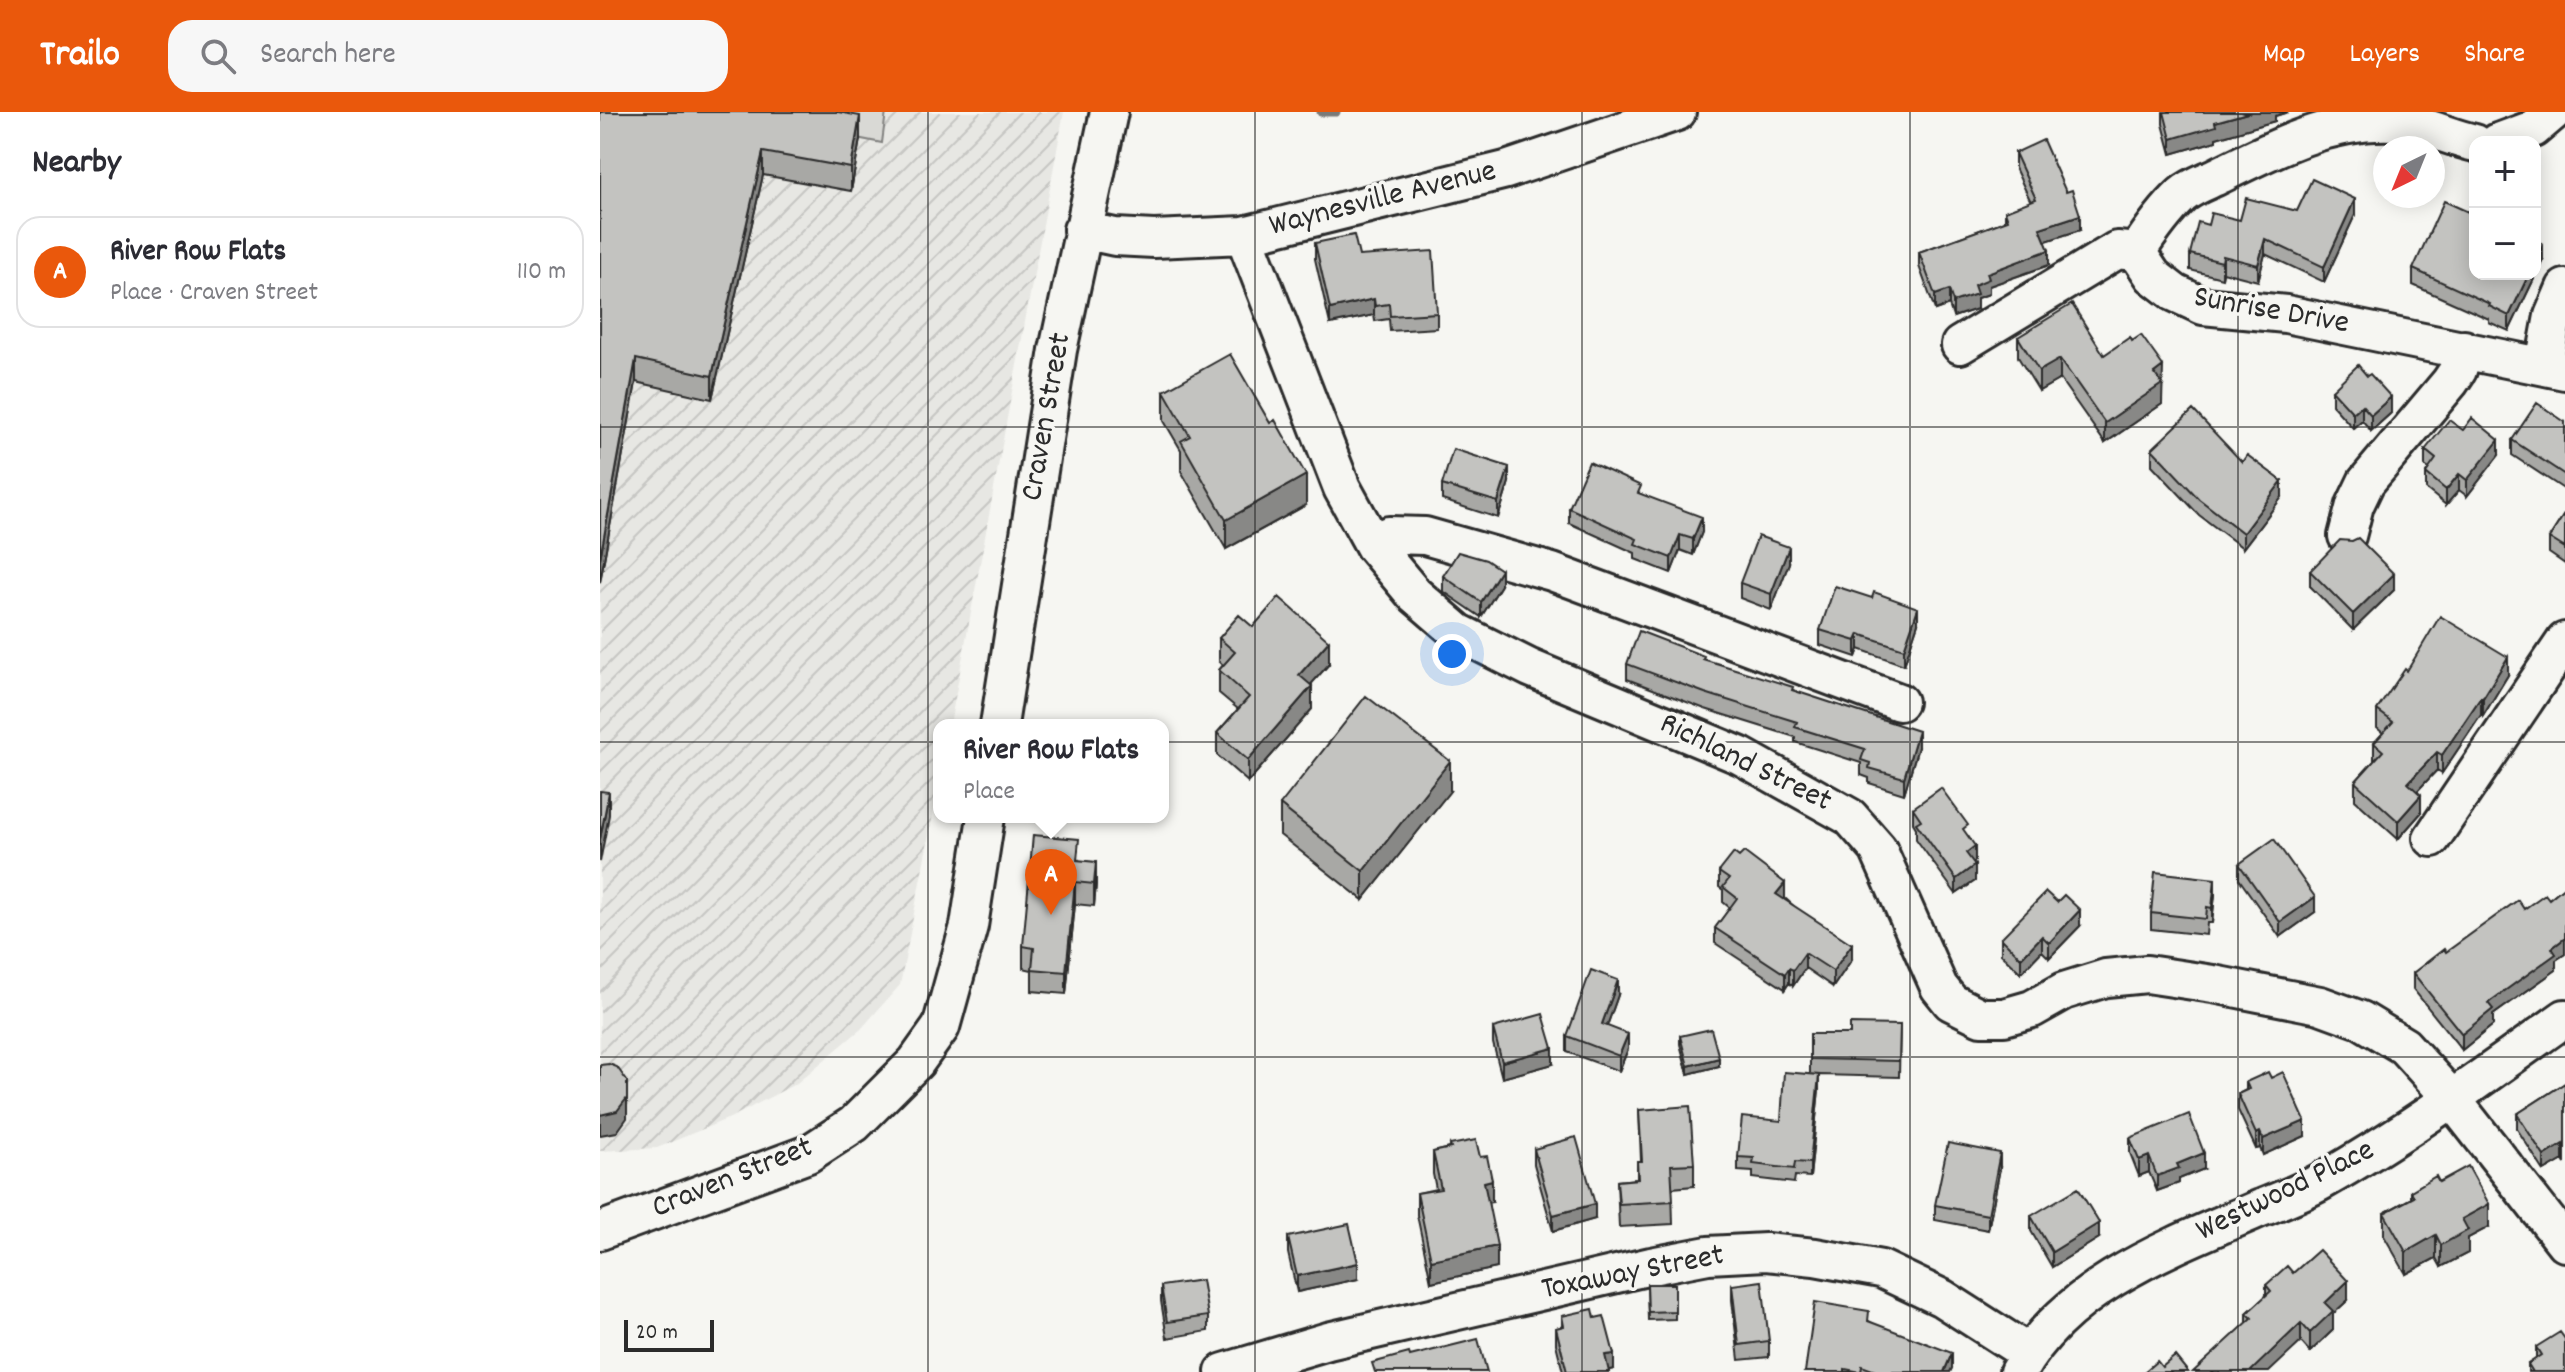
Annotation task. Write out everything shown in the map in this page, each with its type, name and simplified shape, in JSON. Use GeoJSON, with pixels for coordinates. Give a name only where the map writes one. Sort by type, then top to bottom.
{"type":"FeatureCollection","features":[{"type":"Feature","properties":{"kind":"street","name":"Craven Street"},"geometry":{"type":"LineString","coordinates":[[1000,719],[1055,366],[1109,112]]}},
{"type":"Feature","properties":{"kind":"street","name":"Waynesville Avenue"},"geometry":{"type":"LineString","coordinates":[[1082,230],[1115,237],[1154,239],[1244,235],[1506,170],[1677,112]]}},
{"type":"Feature","properties":{"kind":"street"},"geometry":{"type":"LineString","coordinates":[[2514,136],[2533,129],[2553,112]]}},
{"type":"Feature","properties":{"kind":"street"},"geometry":{"type":"LineString","coordinates":[[1960,345],[2117,250],[2137,252],[2184,193],[2305,135],[2362,123],[2392,121],[2424,125],[2469,142]]}},
{"type":"Feature","properties":{"kind":"street","name":"Richland Street"},"geometry":{"type":"LineString","coordinates":[[1244,235],[1342,488],[1372,542],[1414,594],[1458,632],[1530,668],[1741,756],[1850,817],[1878,849],[1933,975],[1951,1002],[1981,1017],[2004,1017],[2032,1009],[2064,991],[2106,978],[2147,974],[2320,1005],[2361,1020],[2404,1046],[2452,1099],[2565,1243]]}},
{"type":"Feature","properties":{"kind":"street","name":"Sunrise Drive"},"geometry":{"type":"LineString","coordinates":[[2137,252],[2153,276],[2175,293],[2203,306],[2286,314],[2554,368]]}},
{"type":"Feature","properties":{"kind":"street"},"geometry":{"type":"LineString","coordinates":[[2554,368],[2553,316],[2565,288]]}},
{"type":"Feature","properties":{"kind":"street"},"geometry":{"type":"LineString","coordinates":[[2347,536],[2355,505],[2366,482],[2450,382],[2458,370],[2464,349]]}},
{"type":"Feature","properties":{"kind":"street"},"geometry":{"type":"LineString","coordinates":[[1372,542],[1389,535],[1425,536],[1552,572],[1899,702]]}},
{"type":"Feature","properties":{"kind":"street"},"geometry":{"type":"LineString","coordinates":[[2432,838],[2565,641]]}},
{"type":"Feature","properties":{"kind":"street","name":"Craven Street"},"geometry":{"type":"LineString","coordinates":[[600,1231],[808,1154],[854,1124],[916,1062],[941,1027],[969,926],[985,823]]}},
{"type":"Feature","properties":{"kind":"street","name":"Westwood Place"},"geometry":{"type":"LineString","coordinates":[[2023,1363],[2087,1295],[2189,1240],[2317,1184],[2377,1150],[2565,1018]]}},
{"type":"Feature","properties":{"kind":"street","name":"Toxaway Street"},"geometry":{"type":"LineString","coordinates":[[1224,1372],[1328,1341],[1651,1266],[1708,1255],[1766,1252],[1881,1269],[1942,1298],[2023,1363]]}},
{"type":"Feature","properties":{"kind":"shaded area"},"geometry":{"type":"Polygon","coordinates":[[[600,112],[1064,112],[951,719],[933,719],[933,815],[900,985],[861,1029],[797,1083],[732,1117],[657,1148],[600,1151],[600,112]]]}},
{"type":"Feature","properties":{"kind":"shaded area"},"geometry":{"type":"Polygon","coordinates":[[[726,112],[886,112],[882,143],[726,112]]]}},
{"type":"Feature","properties":{"kind":"building"},"geometry":{"type":"Polygon","coordinates":[[[600,112],[838,112],[860,116],[851,168],[763,152],[712,376],[636,359],[600,559],[600,112]]]}},
{"type":"Feature","properties":{"kind":"building"},"geometry":{"type":"Polygon","coordinates":[[[2164,112],[2251,112],[2171,139],[2164,112]]]}},
{"type":"Feature","properties":{"kind":"building"},"geometry":{"type":"Polygon","coordinates":[[[2043,140],[2066,192],[2072,190],[2080,215],[2040,228],[2049,250],[1987,273],[1989,279],[1974,285],[1977,294],[1953,302],[1949,290],[1935,295],[1919,252],[2008,220],[2005,211],[2036,199],[2015,153],[2043,140]]]}},
{"type":"Feature","properties":{"kind":"building"},"geometry":{"type":"Polygon","coordinates":[[[2312,179],[2355,199],[2324,267],[2265,239],[2258,265],[2223,256],[2222,262],[2190,254],[2198,222],[2208,225],[2211,213],[2240,220],[2246,198],[2297,211],[2312,179]]]}},
{"type":"Feature","properties":{"kind":"building"},"geometry":{"type":"Polygon","coordinates":[[[2445,201],[2469,212],[2469,280],[2526,280],[2509,316],[2490,304],[2413,269],[2441,208],[2445,208],[2445,201]]]}},
{"type":"Feature","properties":{"kind":"building"},"geometry":{"type":"Polygon","coordinates":[[[1354,235],[1359,256],[1433,251],[1437,313],[1390,316],[1389,304],[1375,306],[1374,299],[1330,309],[1315,243],[1354,235]]]}},
{"type":"Feature","properties":{"kind":"building"},"geometry":{"type":"Polygon","coordinates":[[[2072,304],[2104,355],[2130,337],[2132,341],[2141,335],[2163,366],[2154,373],[2162,384],[2105,423],[2060,359],[2039,371],[2018,337],[2072,304]]]}},
{"type":"Feature","properties":{"kind":"building"},"geometry":{"type":"Polygon","coordinates":[[[1230,354],[1270,423],[1275,420],[1306,475],[1226,520],[1181,441],[1190,436],[1164,391],[1230,354]]]}},
{"type":"Feature","properties":{"kind":"building"},"geometry":{"type":"Polygon","coordinates":[[[2358,365],[2391,397],[2371,415],[2362,405],[2353,413],[2332,390],[2358,365]]]}},
{"type":"Feature","properties":{"kind":"building"},"geometry":{"type":"Polygon","coordinates":[[[2537,403],[2565,422],[2565,475],[2512,440],[2537,403]]]}},
{"type":"Feature","properties":{"kind":"building"},"geometry":{"type":"Polygon","coordinates":[[[2193,410],[2242,462],[2247,455],[2282,481],[2243,533],[2199,499],[2152,449],[2193,410]]]}},
{"type":"Feature","properties":{"kind":"building"},"geometry":{"type":"Polygon","coordinates":[[[2472,418],[2499,440],[2467,480],[2459,474],[2446,490],[2426,473],[2436,459],[2425,450],[2449,420],[2463,430],[2472,418]]]}},
{"type":"Feature","properties":{"kind":"building"},"geometry":{"type":"Polygon","coordinates":[[[1453,449],[1509,467],[1498,502],[1442,485],[1453,449]]]}},
{"type":"Feature","properties":{"kind":"building"},"geometry":{"type":"Polygon","coordinates":[[[1589,462],[1641,486],[1638,493],[1702,517],[1693,539],[1680,535],[1671,558],[1635,544],[1637,539],[1569,508],[1589,462]]]}},
{"type":"Feature","properties":{"kind":"building"},"geometry":{"type":"Polygon","coordinates":[[[2565,513],[2565,548],[2549,538],[2565,513]]]}},
{"type":"Feature","properties":{"kind":"building"},"geometry":{"type":"Polygon","coordinates":[[[1758,536],[1789,547],[1771,594],[1740,583],[1758,536]]]}},
{"type":"Feature","properties":{"kind":"building"},"geometry":{"type":"Polygon","coordinates":[[[2358,538],[2394,574],[2353,614],[2310,571],[2340,540],[2358,538]]]}},
{"type":"Feature","properties":{"kind":"building"},"geometry":{"type":"Polygon","coordinates":[[[1458,552],[1486,560],[1501,570],[1481,602],[1443,576],[1458,552]]]}},
{"type":"Feature","properties":{"kind":"building"},"geometry":{"type":"Polygon","coordinates":[[[1835,586],[1872,598],[1874,592],[1918,608],[1904,649],[1859,634],[1856,641],[1820,630],[1835,586]]]}},
{"type":"Feature","properties":{"kind":"building"},"geometry":{"type":"Polygon","coordinates":[[[1279,597],[1329,641],[1299,675],[1312,686],[1248,760],[1217,733],[1249,697],[1219,670],[1235,652],[1219,638],[1239,615],[1253,627],[1279,597]]]}},
{"type":"Feature","properties":{"kind":"building"},"geometry":{"type":"Polygon","coordinates":[[[2440,616],[2508,657],[2442,755],[2437,752],[2408,783],[2421,795],[2398,821],[2355,782],[2383,751],[2374,743],[2393,722],[2377,710],[2405,669],[2407,671],[2440,616]]]}},
{"type":"Feature","properties":{"kind":"building"},"geometry":{"type":"Polygon","coordinates":[[[1639,631],[1704,656],[1703,659],[1918,731],[1904,778],[1869,768],[1870,763],[1861,760],[1865,749],[1795,727],[1797,722],[1627,664],[1639,631]]]}},
{"type":"Feature","properties":{"kind":"building"},"geometry":{"type":"Polygon","coordinates":[[[1366,696],[1450,761],[1363,871],[1280,805],[1366,696]]]}},
{"type":"Feature","properties":{"kind":"building"},"geometry":{"type":"Polygon","coordinates":[[[1941,788],[1968,825],[1963,829],[1975,846],[1966,853],[1975,865],[1956,879],[1916,823],[1921,820],[1913,808],[1941,788]]]}},
{"type":"Feature","properties":{"kind":"building"},"geometry":{"type":"Polygon","coordinates":[[[600,791],[609,792],[600,839],[600,791]]]}},
{"type":"Feature","properties":{"kind":"building"},"geometry":{"type":"Polygon","coordinates":[[[1033,835],[1079,839],[1077,860],[1096,862],[1094,884],[1075,882],[1066,972],[1032,969],[1034,948],[1023,946],[1033,835]]]}},
{"type":"Feature","properties":{"kind":"building"},"geometry":{"type":"Polygon","coordinates":[[[2274,839],[2315,897],[2280,922],[2239,864],[2274,839]]]}},
{"type":"Feature","properties":{"kind":"building"},"geometry":{"type":"Polygon","coordinates":[[[1744,852],[1785,883],[1776,894],[1852,944],[1833,971],[1805,953],[1793,970],[1789,968],[1785,974],[1715,928],[1737,898],[1723,887],[1729,879],[1719,872],[1734,853],[1739,857],[1744,852]]]}},
{"type":"Feature","properties":{"kind":"building"},"geometry":{"type":"Polygon","coordinates":[[[2155,872],[2215,879],[2212,908],[2207,907],[2206,919],[2151,913],[2155,872]]]}},
{"type":"Feature","properties":{"kind":"building"},"geometry":{"type":"Polygon","coordinates":[[[2565,886],[2565,938],[2552,948],[2556,954],[2488,1003],[2493,1009],[2462,1034],[2413,973],[2518,900],[2524,909],[2545,894],[2549,899],[2565,886]]]}},
{"type":"Feature","properties":{"kind":"building"},"geometry":{"type":"Polygon","coordinates":[[[2046,892],[2057,902],[2064,895],[2080,910],[2049,943],[2042,936],[2021,958],[2001,938],[2046,892]]]}},
{"type":"Feature","properties":{"kind":"building"},"geometry":{"type":"Polygon","coordinates":[[[1591,970],[1618,980],[1602,1024],[1628,1034],[1619,1056],[1567,1036],[1591,970]]]}},
{"type":"Feature","properties":{"kind":"building"},"geometry":{"type":"Polygon","coordinates":[[[1543,1014],[1553,1048],[1502,1062],[1493,1028],[1543,1014]]]}},
{"type":"Feature","properties":{"kind":"building"},"geometry":{"type":"Polygon","coordinates":[[[1850,1024],[1900,1025],[1899,1061],[1810,1059],[1810,1034],[1850,1034],[1850,1024]]]}},
{"type":"Feature","properties":{"kind":"building"},"geometry":{"type":"Polygon","coordinates":[[[1711,1029],[1719,1058],[1688,1066],[1680,1036],[1711,1029]]]}},
{"type":"Feature","properties":{"kind":"building"},"geometry":{"type":"Polygon","coordinates":[[[600,1065],[617,1067],[627,1081],[627,1098],[617,1111],[600,1115],[600,1065]]]}},
{"type":"Feature","properties":{"kind":"building"},"geometry":{"type":"Polygon","coordinates":[[[1784,1072],[1819,1075],[1810,1163],[1795,1162],[1794,1169],[1753,1164],[1754,1158],[1738,1157],[1742,1117],[1781,1121],[1784,1072]]]}},
{"type":"Feature","properties":{"kind":"building"},"geometry":{"type":"Polygon","coordinates":[[[2268,1072],[2271,1078],[2283,1072],[2305,1121],[2263,1139],[2260,1132],[2256,1134],[2238,1094],[2249,1089],[2246,1082],[2268,1072]]]}},
{"type":"Feature","properties":{"kind":"building"},"geometry":{"type":"Polygon","coordinates":[[[2565,1083],[2565,1148],[2563,1144],[2544,1156],[2517,1114],[2565,1083]]]}},
{"type":"Feature","properties":{"kind":"building"},"geometry":{"type":"Polygon","coordinates":[[[1690,1106],[1694,1164],[1671,1165],[1673,1201],[1619,1204],[1617,1181],[1638,1179],[1637,1161],[1642,1161],[1639,1110],[1690,1106]]]}},
{"type":"Feature","properties":{"kind":"building"},"geometry":{"type":"Polygon","coordinates":[[[2189,1114],[2204,1153],[2177,1164],[2179,1168],[2157,1176],[2149,1156],[2139,1160],[2130,1138],[2189,1114]]]}},
{"type":"Feature","properties":{"kind":"building"},"geometry":{"type":"Polygon","coordinates":[[[1576,1137],[1595,1204],[1553,1215],[1534,1149],[1576,1137]]]}},
{"type":"Feature","properties":{"kind":"building"},"geometry":{"type":"Polygon","coordinates":[[[1476,1140],[1480,1157],[1487,1156],[1492,1180],[1484,1182],[1497,1246],[1431,1260],[1417,1193],[1441,1189],[1433,1152],[1476,1140]]]}},
{"type":"Feature","properties":{"kind":"building"},"geometry":{"type":"Polygon","coordinates":[[[1948,1143],[2000,1153],[1988,1215],[1935,1205],[1948,1143]]]}},
{"type":"Feature","properties":{"kind":"building"},"geometry":{"type":"Polygon","coordinates":[[[2468,1166],[2489,1204],[2462,1219],[2468,1230],[2441,1245],[2436,1235],[2406,1252],[2384,1213],[2414,1197],[2411,1191],[2436,1176],[2439,1182],[2468,1166]]]}},
{"type":"Feature","properties":{"kind":"building"},"geometry":{"type":"Polygon","coordinates":[[[2078,1188],[2099,1223],[2052,1252],[2031,1216],[2078,1188]]]}},
{"type":"Feature","properties":{"kind":"building"},"geometry":{"type":"Polygon","coordinates":[[[1349,1224],[1358,1263],[1297,1276],[1288,1237],[1349,1224]]]}},
{"type":"Feature","properties":{"kind":"building"},"geometry":{"type":"Polygon","coordinates":[[[2319,1250],[2348,1281],[2325,1303],[2333,1311],[2310,1333],[2301,1323],[2250,1372],[2193,1372],[2252,1318],[2247,1313],[2271,1291],[2266,1285],[2287,1266],[2293,1273],[2319,1250]]]}},
{"type":"Feature","properties":{"kind":"building"},"geometry":{"type":"Polygon","coordinates":[[[1202,1280],[1208,1316],[1167,1322],[1161,1286],[1202,1280]]]}},
{"type":"Feature","properties":{"kind":"building"},"geometry":{"type":"Polygon","coordinates":[[[1762,1281],[1769,1341],[1739,1345],[1732,1285],[1762,1281]]]}},
{"type":"Feature","properties":{"kind":"building"},"geometry":{"type":"Polygon","coordinates":[[[1647,1284],[1675,1284],[1675,1311],[1648,1312],[1647,1284]]]}},
{"type":"Feature","properties":{"kind":"building"},"geometry":{"type":"Polygon","coordinates":[[[1815,1302],[1869,1311],[1868,1321],[1952,1353],[1944,1372],[1878,1372],[1862,1366],[1861,1372],[1845,1369],[1845,1372],[1805,1372],[1815,1302]]]}},
{"type":"Feature","properties":{"kind":"building"},"geometry":{"type":"Polygon","coordinates":[[[1593,1309],[1595,1318],[1604,1316],[1614,1354],[1605,1355],[1609,1372],[1567,1372],[1556,1328],[1564,1326],[1562,1316],[1593,1309]]]}},
{"type":"Feature","properties":{"kind":"building"},"geometry":{"type":"Polygon","coordinates":[[[2560,1332],[2565,1339],[2565,1372],[2533,1372],[2528,1364],[2541,1355],[2536,1347],[2560,1332]]]}},
{"type":"Feature","properties":{"kind":"building"},"geometry":{"type":"Polygon","coordinates":[[[1478,1339],[1487,1372],[1375,1372],[1372,1363],[1409,1353],[1410,1356],[1478,1339]]]}},
{"type":"Feature","properties":{"kind":"building"},"geometry":{"type":"Polygon","coordinates":[[[2175,1356],[2188,1372],[2144,1372],[2157,1361],[2162,1367],[2175,1356]]]}},
{"type":"Feature","properties":{"kind":"waterway"},"geometry":{"type":"LineString","coordinates":[[1321,112],[1336,112]]}},
{"type":"Feature","properties":{"kind":"place","name":"River Row Flats"},"geometry":{"type":"Point","coordinates":[1051,915]}}]}
